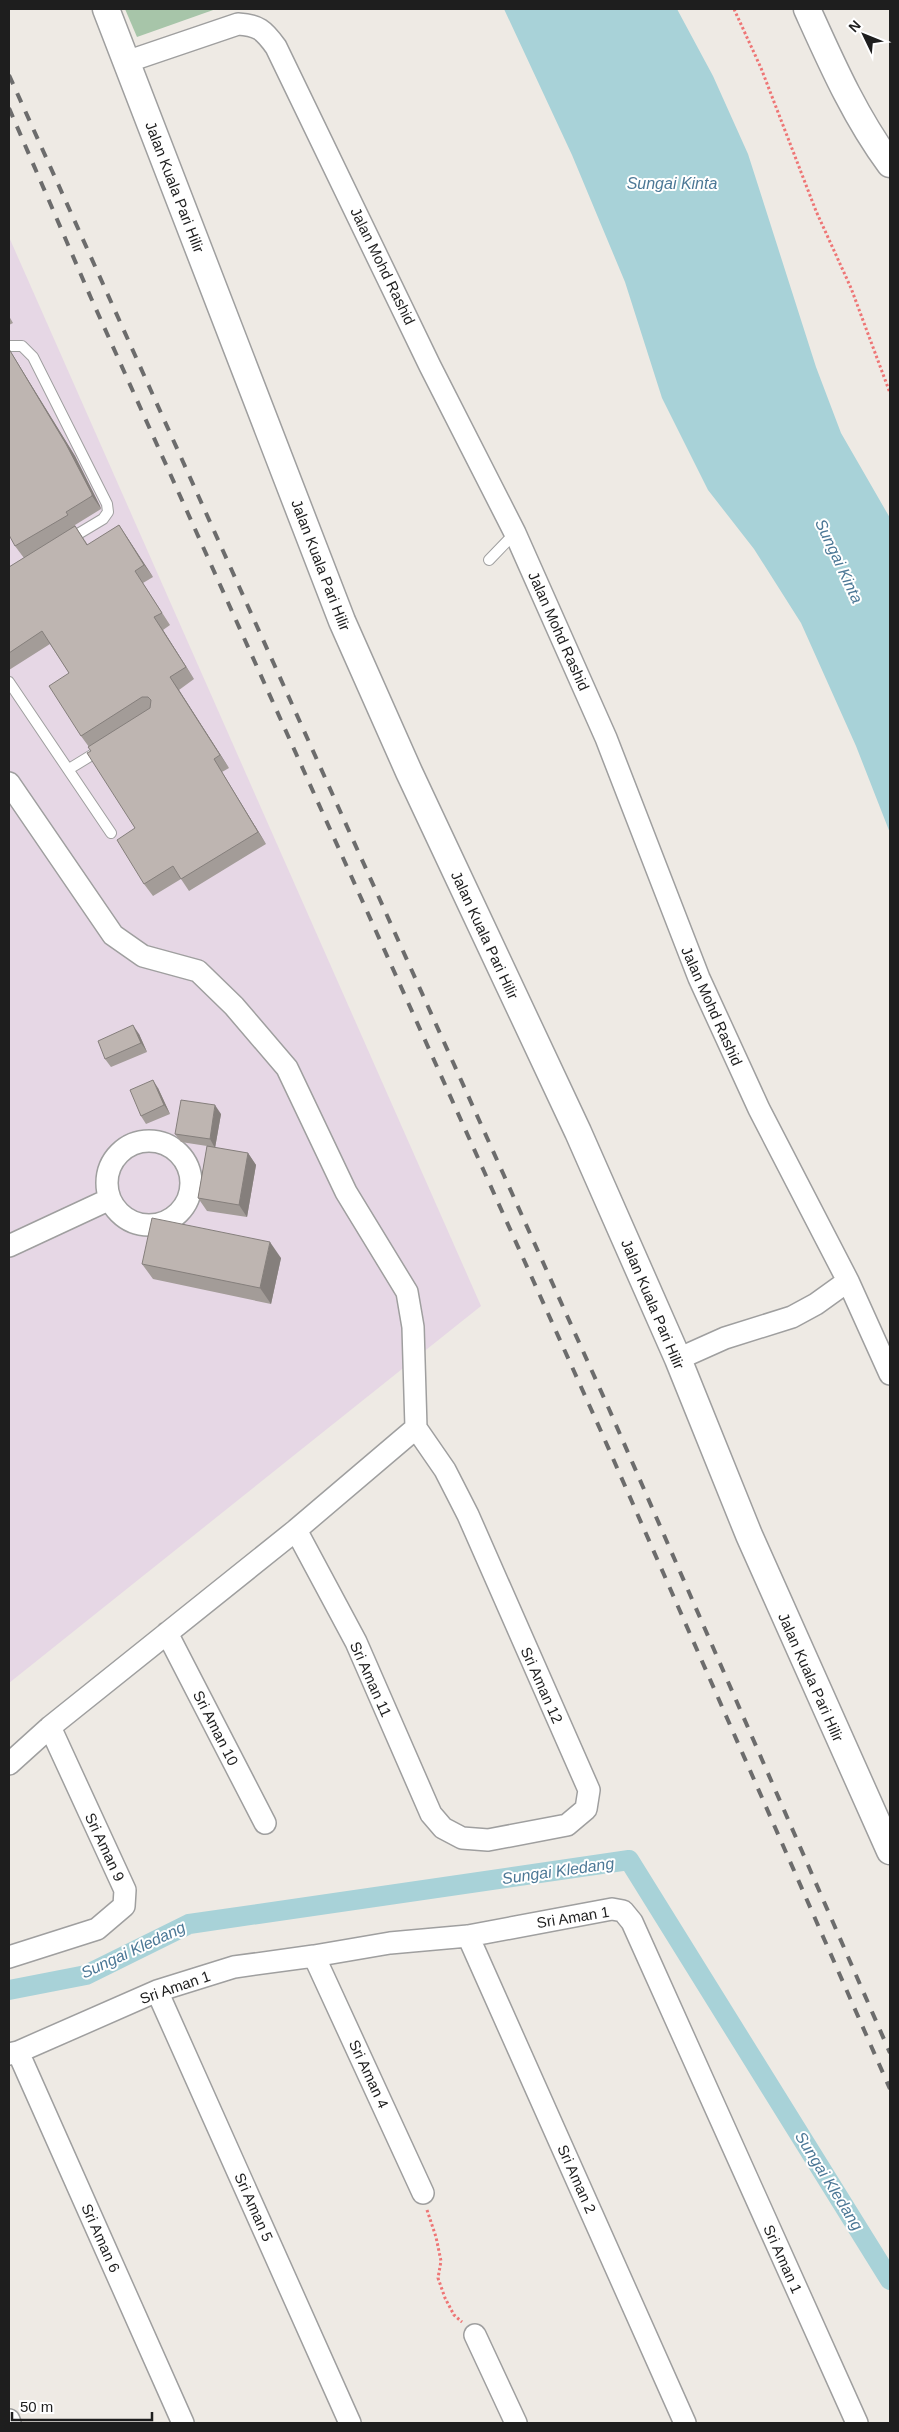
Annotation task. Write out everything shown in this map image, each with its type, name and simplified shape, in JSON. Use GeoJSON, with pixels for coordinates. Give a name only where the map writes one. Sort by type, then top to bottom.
{"type":"FeatureCollection","features":[{"type":"Feature","properties":{"kind":"street","name":"Jalan Kuala Pari Hilir"},"geometry":{"type":"LineString","coordinates":[[106,9],[342,621],[413,781],[578,1132],[678,1359],[753,1544],[890,1851]]}},
{"type":"Feature","properties":{"kind":"street"},"geometry":{"type":"LineString","coordinates":[[807,9],[838,77],[877,146],[890,164]]}},
{"type":"Feature","properties":{"kind":"street","name":"Jalan Mohd Rashid"},"geometry":{"type":"LineString","coordinates":[[126,62],[238,24],[254,25],[268,34],[276,46],[430,366],[515,532],[606,738],[650,857],[699,978],[759,1109],[848,1281],[890,1374]]}},
{"type":"Feature","properties":{"kind":"street"},"geometry":{"type":"LineString","coordinates":[[9,783],[113,935],[143,956],[198,971],[234,1006],[286,1068],[346,1192],[406,1292],[413,1327],[416,1428],[296,1530],[50,1727],[9,1764]]}},
{"type":"Feature","properties":{"kind":"street"},"geometry":{"type":"LineString","coordinates":[[9,1246],[110,1200]]}},
{"type":"Feature","properties":{"kind":"street"},"geometry":{"type":"LineString","coordinates":[[678,1359],[725,1338],[792,1317],[816,1304],[848,1281]]}},
{"type":"Feature","properties":{"kind":"street","name":"Sri Aman 12"},"geometry":{"type":"LineString","coordinates":[[416,1428],[445,1470],[468,1514],[589,1790],[586,1809],[567,1826],[488,1840],[462,1838],[443,1828]]}},
{"type":"Feature","properties":{"kind":"street","name":"Sri Aman 11"},"geometry":{"type":"LineString","coordinates":[[296,1530],[356,1642],[431,1814],[443,1828]]}},
{"type":"Feature","properties":{"kind":"street","name":"Sri Aman 10"},"geometry":{"type":"LineString","coordinates":[[167,1633],[265,1822]]}},
{"type":"Feature","properties":{"kind":"street","name":"Sri Aman 9"},"geometry":{"type":"LineString","coordinates":[[9,1957],[97,1929],[124,1906],[125,1890],[50,1727]]}},
{"type":"Feature","properties":{"kind":"street","name":"Sri Aman 1"},"geometry":{"type":"LineString","coordinates":[[14,2053],[157,1991],[234,1967],[390,1943],[468,1936],[612,1909],[623,1911],[632,1922],[857,2423]]}},
{"type":"Feature","properties":{"kind":"street","name":"Sri Aman 2"},"geometry":{"type":"LineString","coordinates":[[468,1936],[685,2423]]}},
{"type":"Feature","properties":{"kind":"street","name":"Sri Aman 4"},"geometry":{"type":"LineString","coordinates":[[314,1956],[423,2193]]}},
{"type":"Feature","properties":{"kind":"street","name":"Sri Aman 5"},"geometry":{"type":"LineString","coordinates":[[157,1991],[350,2423]]}},
{"type":"Feature","properties":{"kind":"street","name":"Sri Aman 6"},"geometry":{"type":"LineString","coordinates":[[14,2053],[183,2423]]}},
{"type":"Feature","properties":{"kind":"street"},"geometry":{"type":"LineString","coordinates":[[475,2335],[516,2423]]}},
{"type":"Feature","properties":{"kind":"lane"},"geometry":{"type":"LineString","coordinates":[[9,346],[22,346],[33,357],[107,504],[108,512],[103,519],[61,544]]}},
{"type":"Feature","properties":{"kind":"lane"},"geometry":{"type":"LineString","coordinates":[[489,560],[515,532]]}},
{"type":"Feature","properties":{"kind":"lane"},"geometry":{"type":"LineString","coordinates":[[9,682],[111,832]]}},
{"type":"Feature","properties":{"kind":"lane"},"geometry":{"type":"LineString","coordinates":[[69,769],[108,744]]}},
{"type":"Feature","properties":{"kind":"path"},"geometry":{"type":"LineString","coordinates":[[734,9],[761,68],[816,212],[851,288],[890,393]]}},
{"type":"Feature","properties":{"kind":"path"},"geometry":{"type":"LineString","coordinates":[[423,2193],[430,2224],[436,2237],[441,2261],[438,2278],[445,2298],[454,2315],[475,2335]]}},
{"type":"Feature","properties":{"kind":"shaded area"},"geometry":{"type":"Polygon","coordinates":[[[9,237],[481,1306],[9,1683],[9,237]]]}},
{"type":"Feature","properties":{"kind":"green space"},"geometry":{"type":"Polygon","coordinates":[[[125,9],[216,9],[137,37],[125,9]]]}},
{"type":"Feature","properties":{"kind":"water","name":"Sungai Kinta"},"geometry":{"type":"Polygon","coordinates":[[[504,9],[677,9],[713,76],[748,154],[816,367],[841,433],[890,518],[890,833],[856,746],[801,623],[754,549],[708,490],[662,398],[625,282],[572,155],[504,9]]]}},
{"type":"Feature","properties":{"kind":"building"},"geometry":{"type":"Polygon","coordinates":[[[9,349],[66,444],[92,494],[92,496],[66,512],[68,515],[15,546],[9,535],[9,349]]]}},
{"type":"Feature","properties":{"kind":"building"},"geometry":{"type":"Polygon","coordinates":[[[119,525],[144,565],[135,571],[162,613],[154,617],[186,667],[170,677],[220,755],[214,759],[258,832],[181,879],[173,866],[144,884],[117,840],[135,828],[87,753],[91,751],[88,747],[150,708],[151,700],[148,697],[142,697],[81,736],[49,686],[69,673],[42,631],[9,653],[9,567],[75,526],[87,545],[119,525]]]}},
{"type":"Feature","properties":{"kind":"building"},"geometry":{"type":"Polygon","coordinates":[[[133,1025],[141,1043],[105,1059],[98,1041],[133,1025]]]}},
{"type":"Feature","properties":{"kind":"building"},"geometry":{"type":"Polygon","coordinates":[[[153,1080],[164,1105],[141,1116],[130,1090],[153,1080]]]}},
{"type":"Feature","properties":{"kind":"building"},"geometry":{"type":"Polygon","coordinates":[[[181,1100],[215,1105],[210,1139],[175,1134],[181,1100]]]}},
{"type":"Feature","properties":{"kind":"building"},"geometry":{"type":"Polygon","coordinates":[[[207,1146],[248,1153],[239,1205],[198,1198],[207,1146]]]}},
{"type":"Feature","properties":{"kind":"building"},"geometry":{"type":"Polygon","coordinates":[[[152,1218],[270,1242],[260,1288],[142,1264],[152,1218]]]}},
{"type":"Feature","properties":{"kind":"waterway","name":"Sungai Kledang"},"geometry":{"type":"LineString","coordinates":[[9,1990],[86,1975],[189,1924],[629,1860],[890,2280]]}},
{"type":"Feature","properties":{"kind":"railway"},"geometry":{"type":"LineString","coordinates":[[9,75],[609,1409],[890,2053]]}},
{"type":"Feature","properties":{"kind":"railway"},"geometry":{"type":"LineString","coordinates":[[9,108],[91,298],[600,1429],[890,2089]]}}]}
